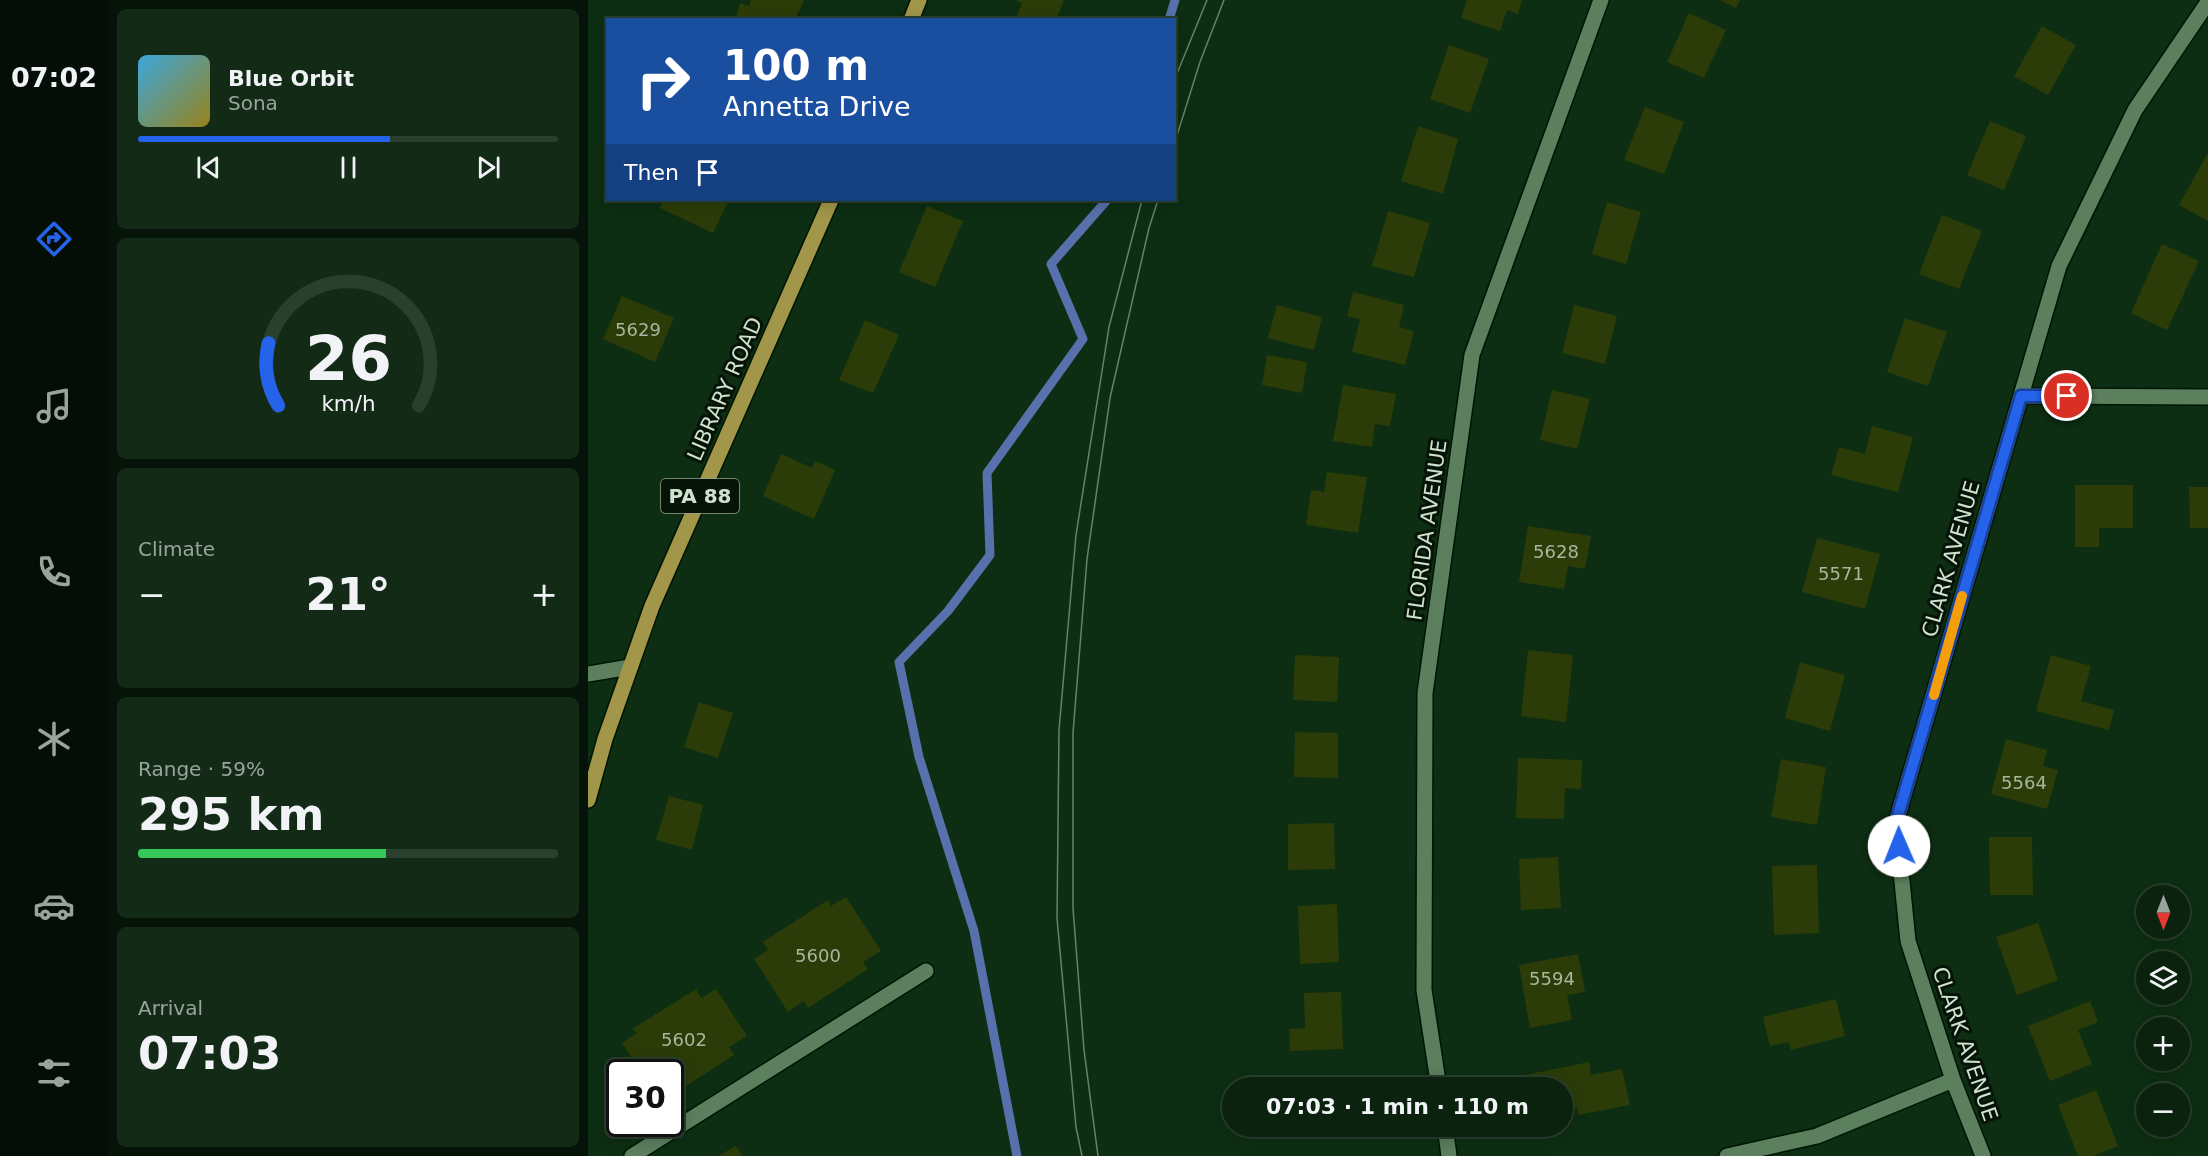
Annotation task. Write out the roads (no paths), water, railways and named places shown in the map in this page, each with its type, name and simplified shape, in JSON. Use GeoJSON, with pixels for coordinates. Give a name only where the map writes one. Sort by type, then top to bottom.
{"type":"FeatureCollection","features":[{"type":"Feature","properties":{"kind":"main road"},"geometry":{"type":"LineString","coordinates":[[912,18],[919,0]]}},
{"type":"Feature","properties":{"kind":"main road","name":"LIBRARY ROAD"},"geometry":{"type":"LineString","coordinates":[[588,800],[605,739],[652,606],[831,201]]}},
{"type":"Feature","properties":{"kind":"street","name":"FLORIDA AVENUE"},"geometry":{"type":"LineString","coordinates":[[1437,1077],[1424,990],[1425,693],[1472,355],[1601,0]]}},
{"type":"Feature","properties":{"kind":"street","name":"CLARK AVENUE"},"geometry":{"type":"LineString","coordinates":[[1983,1156],[1953,1080],[1908,940],[1896,822],[2059,266],[2135,110],[2208,2]]}},
{"type":"Feature","properties":{"kind":"street"},"geometry":{"type":"LineString","coordinates":[[2021,396],[2208,397]]}},
{"type":"Feature","properties":{"kind":"street"},"geometry":{"type":"LineString","coordinates":[[588,674],[630,667]]}},
{"type":"Feature","properties":{"kind":"street"},"geometry":{"type":"LineString","coordinates":[[632,1156],[926,970]]}},
{"type":"Feature","properties":{"kind":"street"},"geometry":{"type":"LineString","coordinates":[[1727,1156],[1817,1136],[1953,1080]]}},
{"type":"Feature","properties":{"kind":"street"},"geometry":{"type":"LineString","coordinates":[[1446,1137],[1449,1156]]}},
{"type":"Feature","properties":{"kind":"waterway"},"geometry":{"type":"LineString","coordinates":[[1170,18],[1175,0]]}},
{"type":"Feature","properties":{"kind":"waterway"},"geometry":{"type":"LineString","coordinates":[[1017,1156],[974,931],[919,757],[899,662],[948,611],[990,555],[987,473],[1083,339],[1051,264],[1106,201]]}},
{"type":"Feature","properties":{"kind":"tram line"},"geometry":{"type":"LineString","coordinates":[[1176,76],[1207,0]]}},
{"type":"Feature","properties":{"kind":"tram line"},"geometry":{"type":"LineString","coordinates":[[1176,139],[1200,62],[1224,0]]}},
{"type":"Feature","properties":{"kind":"tram line"},"geometry":{"type":"LineString","coordinates":[[1082,1156],[1076,1127],[1057,918],[1059,730],[1076,535],[1109,327],[1142,201]]}},
{"type":"Feature","properties":{"kind":"tram line"},"geometry":{"type":"LineString","coordinates":[[1098,1156],[1084,1050],[1073,908],[1073,733],[1087,559],[1110,398],[1149,228],[1158,201]]}}]}
